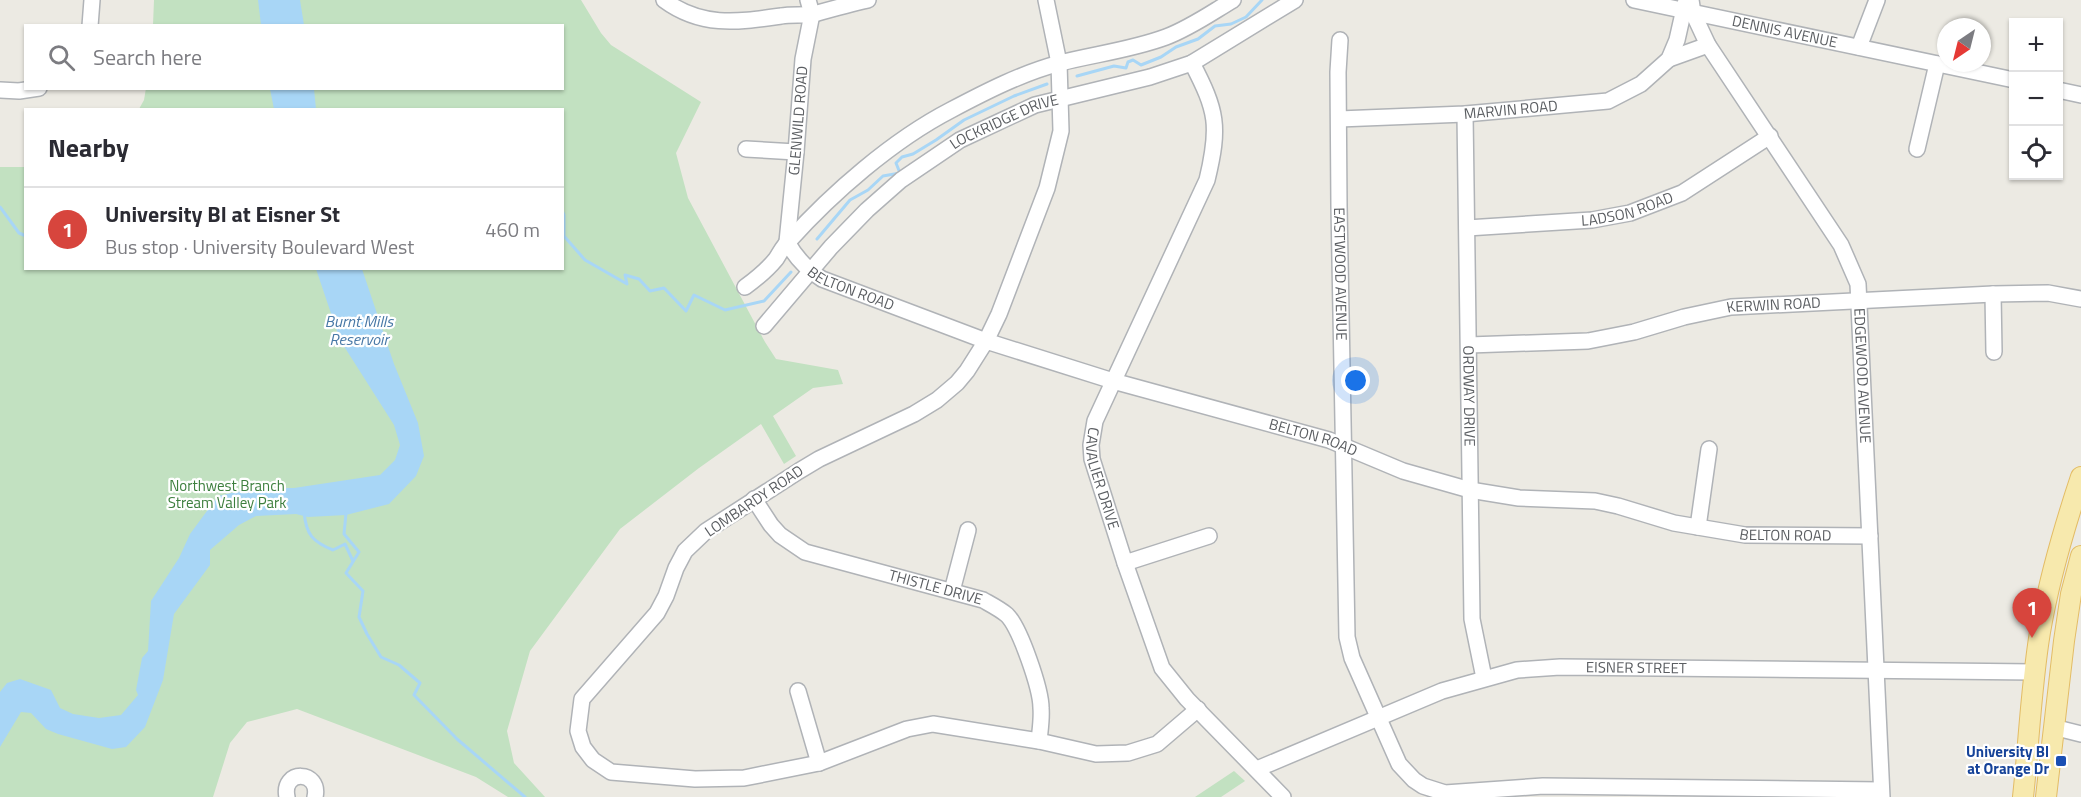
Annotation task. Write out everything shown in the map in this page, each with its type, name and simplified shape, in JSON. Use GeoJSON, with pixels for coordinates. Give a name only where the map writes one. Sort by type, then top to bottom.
{"type":"FeatureCollection","features":[{"type":"Feature","properties":{"kind":"main road"},"geometry":{"type":"LineString","coordinates":[[2023,797],[2035,672],[2052,577],[2064,527],[2081,477]]}},
{"type":"Feature","properties":{"kind":"main road"},"geometry":{"type":"LineString","coordinates":[[2046,797],[2071,594],[2081,556]]}},
{"type":"Feature","properties":{"kind":"main road"},"geometry":{"type":"LineString","coordinates":[[2035,672],[2060,679]]}},
{"type":"Feature","properties":{"kind":"street"},"geometry":{"type":"LineString","coordinates":[[90,24],[92,0]]}},
{"type":"Feature","properties":{"kind":"street"},"geometry":{"type":"LineString","coordinates":[[664,0],[694,16],[736,23],[788,15],[810,7],[868,0]]}},
{"type":"Feature","properties":{"kind":"street","name":"LOMBARDY ROAD"},"geometry":{"type":"LineString","coordinates":[[1046,0],[1059,63],[1061,131],[1047,188],[999,314],[986,341],[957,383],[937,400],[914,414],[819,459],[706,531],[685,551],[657,612],[582,699],[578,731],[583,747],[593,760],[611,772],[695,778],[744,778],[819,763],[907,729],[933,724],[1039,741],[1096,754],[1128,753],[1157,744],[1198,709]]}},
{"type":"Feature","properties":{"kind":"street"},"geometry":{"type":"LineString","coordinates":[[745,287],[761,275],[787,242],[848,184],[910,134],[949,111],[999,86],[1059,63],[1165,38],[1233,0]]}},
{"type":"Feature","properties":{"kind":"street","name":"LOCKRIDGE DRIVE"},"geometry":{"type":"LineString","coordinates":[[764,326],[867,210],[900,180],[960,140],[1035,105],[1150,77],[1192,63],[1295,0]]}},
{"type":"Feature","properties":{"kind":"street","name":"DENNIS AVENUE"},"geometry":{"type":"LineString","coordinates":[[1634,0],[1688,6],[1937,64]]}},
{"type":"Feature","properties":{"kind":"street"},"geometry":{"type":"LineString","coordinates":[[1859,47],[1876,0]]}},
{"type":"Feature","properties":{"kind":"street"},"geometry":{"type":"LineString","coordinates":[[1670,58],[1688,6]]}},
{"type":"Feature","properties":{"kind":"street","name":"EDGEWOOD AVENUE"},"geometry":{"type":"LineString","coordinates":[[1688,6],[1708,45],[1841,245],[1858,284],[1881,794]]}},
{"type":"Feature","properties":{"kind":"street","name":"GLENWILD ROAD"},"geometry":{"type":"LineString","coordinates":[[787,242],[803,59],[810,7]]}},
{"type":"Feature","properties":{"kind":"street","name":"EASTWOOD AVENUE"},"geometry":{"type":"LineString","coordinates":[[1341,40],[1338,72],[1347,637],[1352,658],[1399,764],[1423,786],[1445,793],[1543,786],[1881,794]]}},
{"type":"Feature","properties":{"kind":"street","name":"MARVIN ROAD"},"geometry":{"type":"LineString","coordinates":[[1339,119],[1465,114],[1594,104],[1608,101],[1641,84],[1670,58],[1708,45]]}},
{"type":"Feature","properties":{"kind":"street","name":"CAVALIER DRIVE"},"geometry":{"type":"LineString","coordinates":[[1192,63],[1211,103],[1214,118],[1215,145],[1207,180],[1095,421],[1091,445],[1092,459],[1162,668],[1283,797]]}},
{"type":"Feature","properties":{"kind":"street"},"geometry":{"type":"LineString","coordinates":[[1917,149],[1937,64]]}},
{"type":"Feature","properties":{"kind":"street","name":"DENNIS AVENUE"},"geometry":{"type":"LineString","coordinates":[[1975,72],[2009,79]]}},
{"type":"Feature","properties":{"kind":"street"},"geometry":{"type":"LineString","coordinates":[[0,90],[26,90]]}},
{"type":"Feature","properties":{"kind":"street"},"geometry":{"type":"LineString","coordinates":[[2063,91],[2081,95]]}},
{"type":"Feature","properties":{"kind":"street","name":"ORDWAY DRIVE"},"geometry":{"type":"LineString","coordinates":[[1465,114],[1472,619],[1484,678]]}},
{"type":"Feature","properties":{"kind":"street","name":"LADSON ROAD"},"geometry":{"type":"LineString","coordinates":[[1467,228],[1592,220],[1630,213],[1682,193],[1770,136]]}},
{"type":"Feature","properties":{"kind":"street"},"geometry":{"type":"LineString","coordinates":[[746,149],[796,152]]}},
{"type":"Feature","properties":{"kind":"street","name":"BELTON ROAD"},"geometry":{"type":"LineString","coordinates":[[787,242],[796,258],[810,272],[822,279],[986,341],[1113,381],[1329,440],[1403,471],[1470,490],[1519,498],[1595,501],[1674,523],[1745,535],[1870,536]]}},
{"type":"Feature","properties":{"kind":"street","name":"KERWIN ROAD"},"geometry":{"type":"LineString","coordinates":[[1468,345],[1588,340],[1634,332],[1684,317],[1731,307],[1993,294],[2048,293],[2081,299]]}},
{"type":"Feature","properties":{"kind":"street"},"geometry":{"type":"LineString","coordinates":[[1993,294],[1994,352]]}},
{"type":"Feature","properties":{"kind":"street"},"geometry":{"type":"LineString","coordinates":[[1698,527],[1709,449]]}},
{"type":"Feature","properties":{"kind":"street","name":"THISTLE DRIVE"},"geometry":{"type":"LineString","coordinates":[[754,499],[780,535],[805,552],[983,600],[1006,613],[1025,650],[1040,695],[1039,741]]}},
{"type":"Feature","properties":{"kind":"street"},"geometry":{"type":"LineString","coordinates":[[952,591],[968,530]]}},
{"type":"Feature","properties":{"kind":"street"},"geometry":{"type":"LineString","coordinates":[[1125,563],[1209,536]]}},
{"type":"Feature","properties":{"kind":"street","name":"EISNER STREET"},"geometry":{"type":"LineString","coordinates":[[1257,769],[1442,691],[1517,670],[1560,667],[2035,672]]}},
{"type":"Feature","properties":{"kind":"street"},"geometry":{"type":"LineString","coordinates":[[798,691],[819,763]]}},
{"type":"Feature","properties":{"kind":"street"},"geometry":{"type":"LineString","coordinates":[[2053,727],[2081,734]]}},
{"type":"Feature","properties":{"kind":"street"},"geometry":{"type":"LineString","coordinates":[[287,797],[286,791],[291,780],[303,776],[316,786],[316,797]]}},
{"type":"Feature","properties":{"kind":"green space","name":"Northwest Branch Stream Valley Park"},"geometry":{"type":"Polygon","coordinates":[[[154,0],[581,0],[611,45],[701,102],[676,153],[688,198],[776,359],[838,370],[843,384],[813,388],[773,416],[796,456],[784,464],[761,424],[699,468],[620,529],[530,651],[507,731],[514,763],[545,797],[508,797],[476,777],[297,709],[247,722],[230,743],[213,797],[0,797],[0,167],[24,167],[24,270],[564,270],[564,108],[140,108],[146,90],[564,90],[564,24],[153,24],[154,0]]]}},
{"type":"Feature","properties":{"kind":"green space"},"geometry":{"type":"Polygon","coordinates":[[[1234,771],[1245,781],[1221,797],[1195,797],[1234,771]]]}},
{"type":"Feature","properties":{"kind":"water"},"geometry":{"type":"Polygon","coordinates":[[[258,0],[300,0],[304,24],[261,24],[258,0]]]}},
{"type":"Feature","properties":{"kind":"water"},"geometry":{"type":"Polygon","coordinates":[[[270,90],[314,90],[316,108],[274,108],[270,90]]]}},
{"type":"Feature","properties":{"kind":"water","name":"Burnt Mills Reservoir"},"geometry":{"type":"Polygon","coordinates":[[[316,270],[362,270],[394,364],[418,423],[424,456],[416,476],[389,504],[346,515],[256,516],[239,525],[210,550],[210,565],[174,614],[163,680],[145,727],[126,747],[112,749],[58,734],[46,729],[31,713],[21,712],[0,747],[0,692],[7,683],[20,679],[51,690],[60,708],[73,714],[99,718],[121,715],[138,695],[136,690],[142,658],[148,651],[151,601],[179,558],[190,534],[218,496],[254,488],[294,488],[380,475],[395,460],[400,445],[394,425],[340,340],[316,270]]]}},
{"type":"Feature","properties":{"kind":"waterway"},"geometry":{"type":"LineString","coordinates":[[1077,76],[1114,66],[1126,68],[1128,62],[1133,60],[1141,65],[1161,57],[1176,47],[1198,39],[1215,26],[1231,24],[1246,17],[1262,0]]}},
{"type":"Feature","properties":{"kind":"waterway"},"geometry":{"type":"LineString","coordinates":[[817,239],[850,200],[868,190],[883,176],[900,173],[896,163],[902,157],[913,154],[964,120],[1014,96],[1047,84]]}},
{"type":"Feature","properties":{"kind":"waterway"},"geometry":{"type":"LineString","coordinates":[[0,207],[19,233],[24,235]]}},
{"type":"Feature","properties":{"kind":"waterway"},"geometry":{"type":"LineString","coordinates":[[564,215],[564,236]]}},
{"type":"Feature","properties":{"kind":"waterway"},"geometry":{"type":"LineString","coordinates":[[564,236],[585,260],[627,284],[625,275],[639,279],[650,291],[664,288],[686,311],[694,295],[725,310],[764,301],[791,272]]}},
{"type":"Feature","properties":{"kind":"waterway"},"geometry":{"type":"LineString","coordinates":[[304,512],[312,537],[333,550],[345,544],[353,561]]}},
{"type":"Feature","properties":{"kind":"waterway"},"geometry":{"type":"LineString","coordinates":[[346,513],[344,534],[359,552],[346,573],[363,591],[359,617],[381,657],[399,665],[420,683],[414,695],[457,739],[525,797]]}},
{"type":"Feature","properties":{"kind":"place","name":"University Bl at Eisner St"},"geometry":{"type":"Point","coordinates":[2032,638]}},
{"type":"Feature","properties":{"kind":"place","name":"University Bl at Orange Dr"},"geometry":{"type":"Point","coordinates":[2061,761]}}]}
